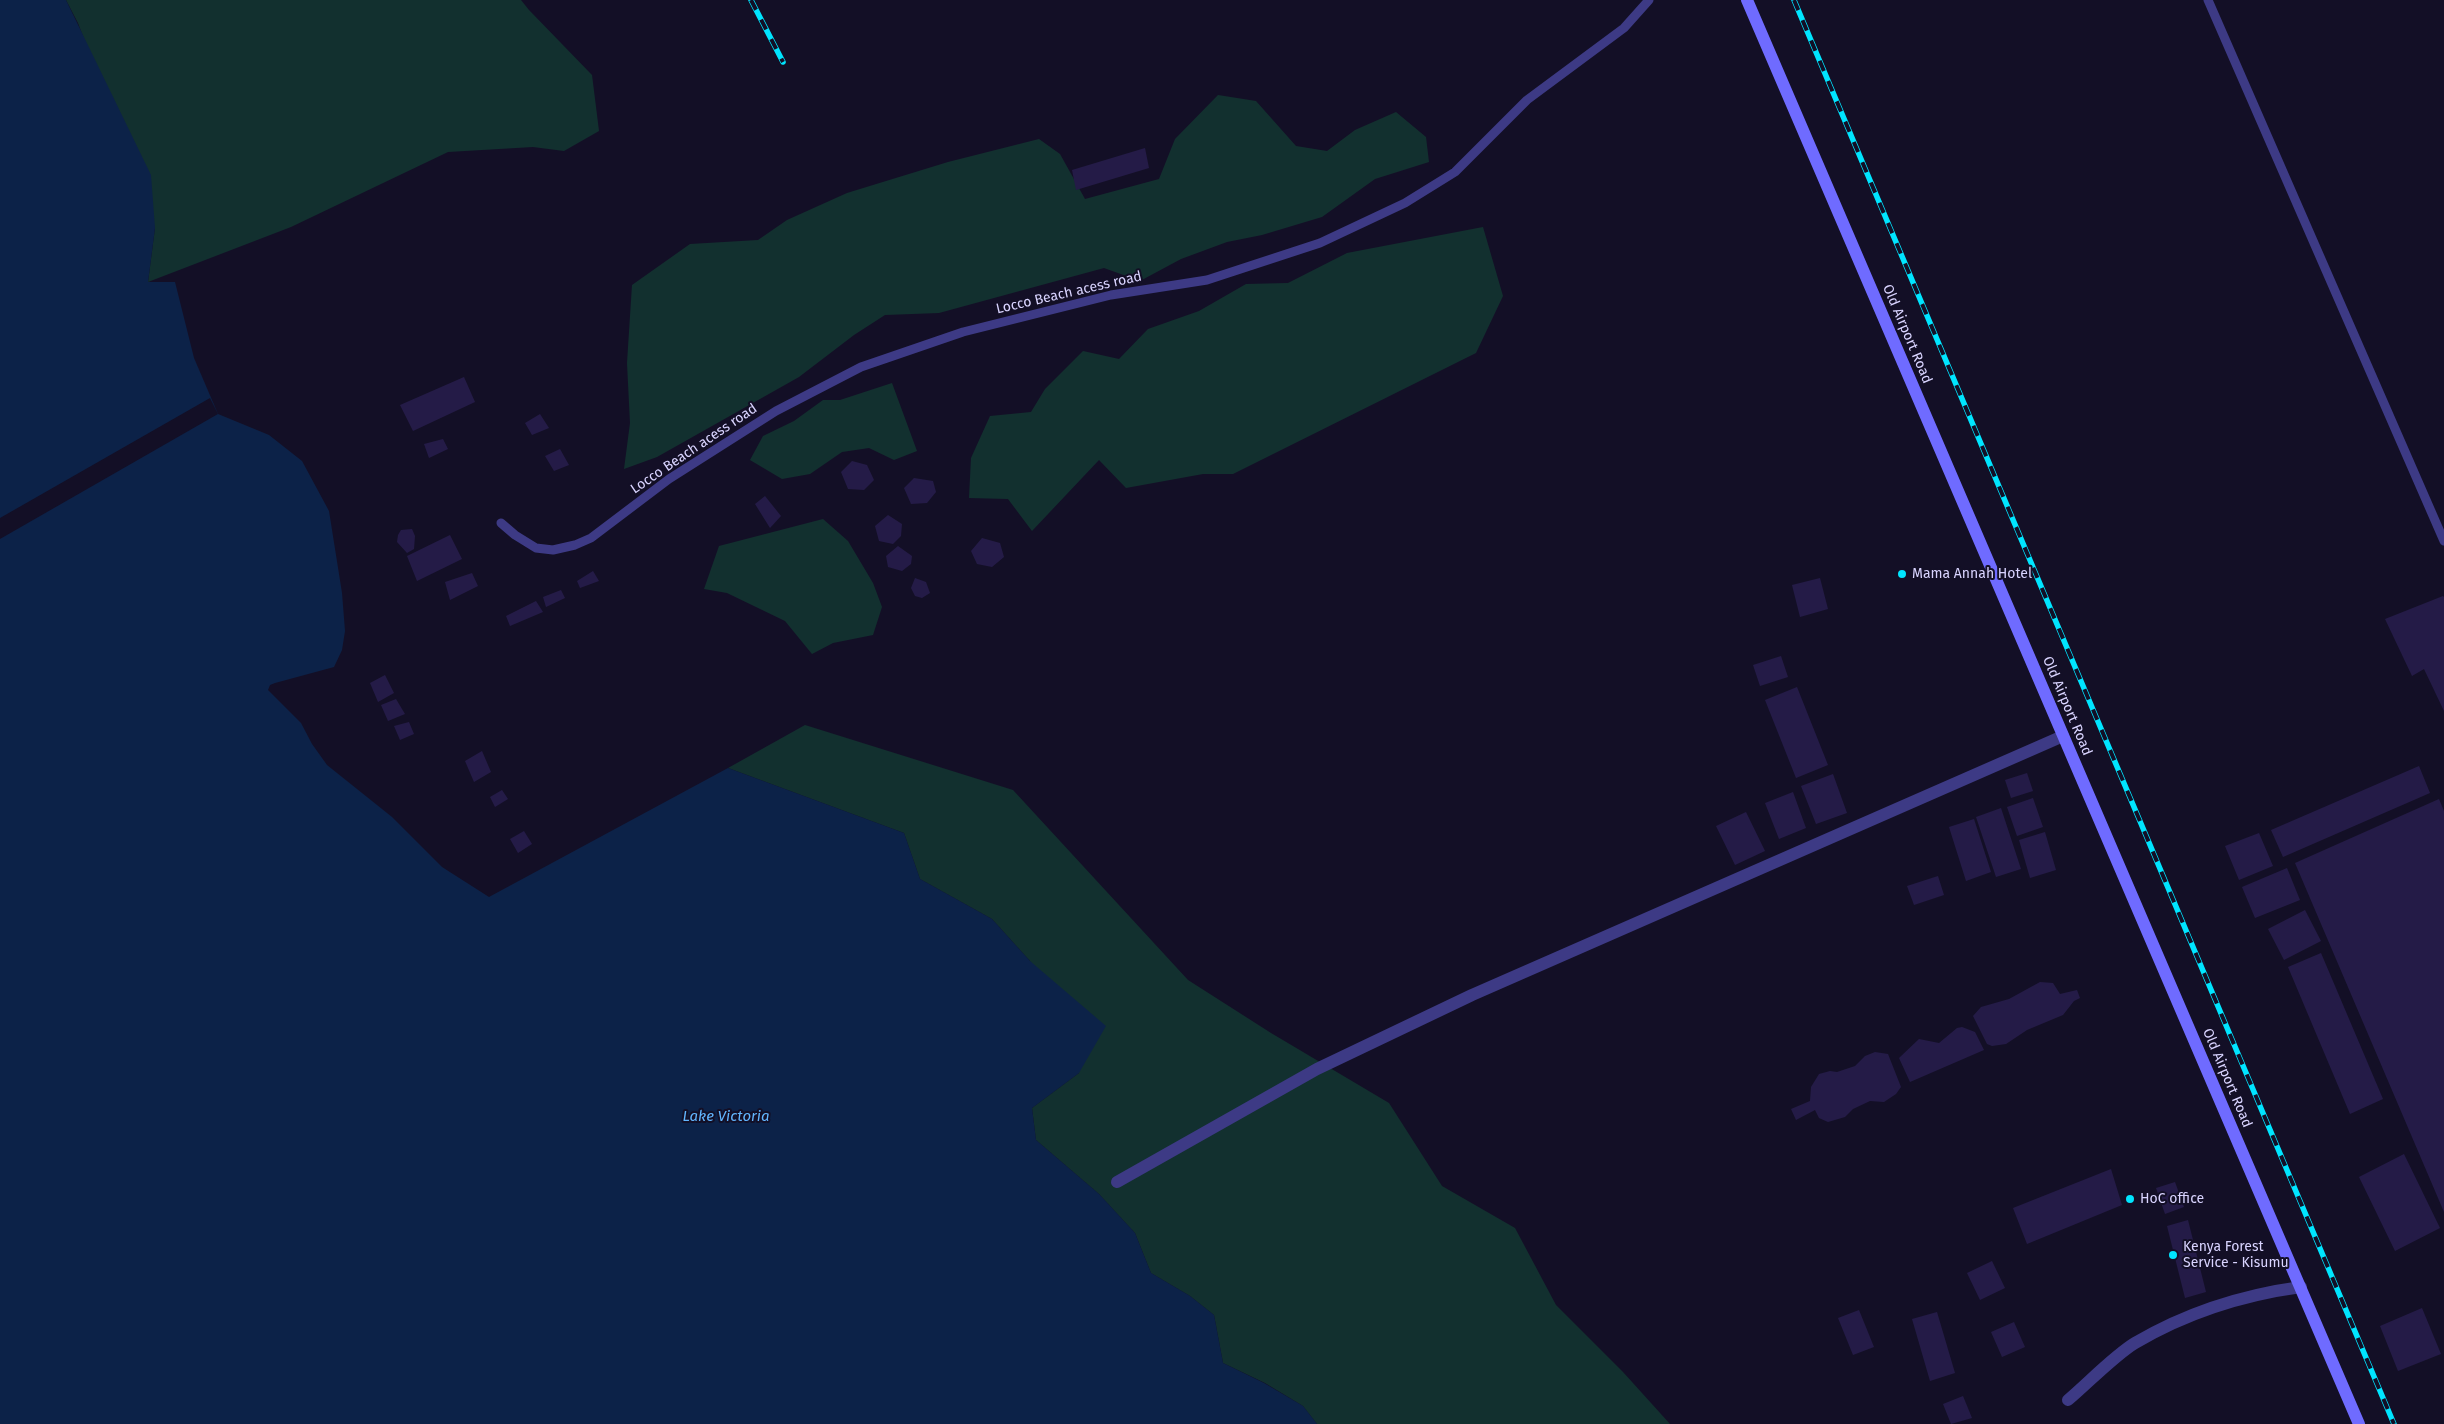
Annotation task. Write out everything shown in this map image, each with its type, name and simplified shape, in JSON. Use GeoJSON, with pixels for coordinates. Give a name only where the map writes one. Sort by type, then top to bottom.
{"type":"FeatureCollection","features":[{"type":"Feature","properties":{"kind":"main road","name":"Old Airport Road"},"geometry":{"type":"LineString","coordinates":[[1747,0],[2360,1424]]}},
{"type":"Feature","properties":{"kind":"street"},"geometry":{"type":"LineString","coordinates":[[1117,1182],[1317,1068],[1472,995],[2064,736]]}},
{"type":"Feature","properties":{"kind":"street"},"geometry":{"type":"LineString","coordinates":[[2068,1400],[2134,1344],[2185,1318],[2225,1302],[2262,1292],[2301,1287]]}},
{"type":"Feature","properties":{"kind":"lane","name":"Locco Beach acess road"},"geometry":{"type":"LineString","coordinates":[[501,523],[515,535],[536,548],[553,550],[575,545],[591,538],[669,479],[768,417],[862,367],[964,332],[1111,295],[1207,280],[1320,243],[1405,203],[1455,172],[1527,100],[1624,28],[1650,0]]}},
{"type":"Feature","properties":{"kind":"lane"},"geometry":{"type":"LineString","coordinates":[[2208,0],[2444,542]]}},
{"type":"Feature","properties":{"kind":"green space"},"geometry":{"type":"Polygon","coordinates":[[[66,0],[521,0],[592,75],[599,131],[564,151],[533,147],[448,152],[291,227],[148,282],[155,228],[78,23],[66,0]]]}},
{"type":"Feature","properties":{"kind":"green space"},"geometry":{"type":"Polygon","coordinates":[[[1218,95],[1256,101],[1296,146],[1327,151],[1355,130],[1396,112],[1426,137],[1429,162],[1375,179],[1322,217],[1262,235],[1227,242],[1181,259],[1140,281],[1104,268],[939,313],[885,315],[854,335],[799,377],[657,457],[624,469],[630,423],[627,363],[632,285],[690,244],[758,240],[787,220],[847,193],[948,162],[1039,139],[1060,154],[1085,199],[1159,179],[1175,139],[1218,95]]]}},
{"type":"Feature","properties":{"kind":"green space"},"geometry":{"type":"Polygon","coordinates":[[[1483,227],[1503,296],[1476,353],[1233,474],[1203,474],[1126,488],[1099,460],[1032,531],[1008,499],[969,498],[971,458],[990,416],[1031,412],[1045,389],[1083,351],[1119,359],[1148,329],[1199,311],[1246,284],[1288,283],[1347,253],[1483,227]]]}},
{"type":"Feature","properties":{"kind":"green space"},"geometry":{"type":"Polygon","coordinates":[[[892,383],[917,451],[894,460],[869,448],[842,452],[810,474],[782,479],[750,460],[763,436],[794,421],[823,400],[840,400],[892,383]]]}},
{"type":"Feature","properties":{"kind":"green space"},"geometry":{"type":"Polygon","coordinates":[[[823,519],[848,541],[873,583],[882,607],[873,635],[833,643],[812,654],[785,621],[727,593],[704,589],[719,546],[823,519]]]}},
{"type":"Feature","properties":{"kind":"green space"},"geometry":{"type":"Polygon","coordinates":[[[805,725],[1013,790],[1188,980],[1271,1033],[1389,1103],[1442,1186],[1515,1228],[1556,1305],[1623,1372],[1670,1424],[1317,1424],[1303,1406],[1265,1383],[1223,1363],[1214,1315],[1190,1296],[1151,1273],[1135,1233],[1099,1194],[1036,1140],[1032,1108],[1079,1073],[1030,961],[992,919],[920,879],[904,833],[728,768],[805,725]]]}},
{"type":"Feature","properties":{"kind":"water","name":"Lake Victoria"},"geometry":{"type":"Polygon","coordinates":[[[0,0],[66,0],[151,175],[155,228],[148,282],[175,282],[194,358],[218,414],[269,435],[302,461],[329,511],[342,593],[345,631],[342,650],[334,667],[275,683],[270,685],[268,690],[301,723],[312,744],[327,765],[392,817],[442,867],[489,897],[728,768],[904,833],[920,879],[992,919],[1030,961],[1106,1026],[1079,1073],[1032,1108],[1036,1140],[1099,1194],[1135,1233],[1151,1273],[1190,1296],[1214,1315],[1223,1363],[1264,1383],[1303,1406],[1317,1424],[0,1424],[0,0]]]}},
{"type":"Feature","properties":{"kind":"pier"},"geometry":{"type":"Polygon","coordinates":[[[210,398],[218,414],[0,539],[0,518],[210,398]]]}},
{"type":"Feature","properties":{"kind":"building"},"geometry":{"type":"Polygon","coordinates":[[[1145,148],[1149,168],[1076,190],[1072,170],[1145,148]]]}},
{"type":"Feature","properties":{"kind":"building"},"geometry":{"type":"Polygon","coordinates":[[[464,377],[475,402],[413,431],[400,405],[464,377]]]}},
{"type":"Feature","properties":{"kind":"building"},"geometry":{"type":"Polygon","coordinates":[[[540,414],[549,428],[532,435],[525,423],[540,414]]]}},
{"type":"Feature","properties":{"kind":"building"},"geometry":{"type":"Polygon","coordinates":[[[443,439],[448,449],[429,458],[424,444],[443,439]]]}},
{"type":"Feature","properties":{"kind":"building"},"geometry":{"type":"Polygon","coordinates":[[[560,449],[569,465],[554,471],[545,456],[560,449]]]}},
{"type":"Feature","properties":{"kind":"building"},"geometry":{"type":"Polygon","coordinates":[[[852,461],[867,465],[874,480],[864,490],[848,489],[841,472],[852,461]]]}},
{"type":"Feature","properties":{"kind":"building"},"geometry":{"type":"Polygon","coordinates":[[[914,478],[933,481],[936,492],[927,503],[911,504],[904,488],[914,478]]]}},
{"type":"Feature","properties":{"kind":"building"},"geometry":{"type":"Polygon","coordinates":[[[765,496],[781,516],[770,528],[755,504],[765,496]]]}},
{"type":"Feature","properties":{"kind":"building"},"geometry":{"type":"Polygon","coordinates":[[[888,515],[902,524],[901,536],[893,544],[879,541],[875,526],[888,515]]]}},
{"type":"Feature","properties":{"kind":"building"},"geometry":{"type":"Polygon","coordinates":[[[412,529],[415,536],[414,549],[407,553],[397,542],[398,535],[401,530],[412,529]]]}},
{"type":"Feature","properties":{"kind":"building"},"geometry":{"type":"Polygon","coordinates":[[[450,535],[462,559],[417,581],[407,556],[450,535]]]}},
{"type":"Feature","properties":{"kind":"building"},"geometry":{"type":"Polygon","coordinates":[[[982,538],[1000,543],[1004,557],[992,567],[977,564],[971,551],[982,538]]]}},
{"type":"Feature","properties":{"kind":"building"},"geometry":{"type":"Polygon","coordinates":[[[898,546],[912,556],[911,564],[902,571],[888,567],[886,556],[898,546]]]}},
{"type":"Feature","properties":{"kind":"building"},"geometry":{"type":"Polygon","coordinates":[[[593,571],[599,581],[580,588],[577,581],[593,571]]]}},
{"type":"Feature","properties":{"kind":"building"},"geometry":{"type":"Polygon","coordinates":[[[472,573],[478,586],[450,600],[445,582],[472,573]]]}},
{"type":"Feature","properties":{"kind":"building"},"geometry":{"type":"Polygon","coordinates":[[[915,578],[926,582],[930,593],[922,598],[915,596],[911,588],[915,578]]]}},
{"type":"Feature","properties":{"kind":"building"},"geometry":{"type":"Polygon","coordinates":[[[1820,578],[1828,609],[1800,617],[1792,585],[1820,578]]]}},
{"type":"Feature","properties":{"kind":"building"},"geometry":{"type":"Polygon","coordinates":[[[561,590],[565,598],[546,607],[543,597],[561,590]]]}},
{"type":"Feature","properties":{"kind":"building"},"geometry":{"type":"Polygon","coordinates":[[[2443,596],[2444,711],[2424,669],[2412,676],[2385,619],[2443,596]]]}},
{"type":"Feature","properties":{"kind":"building"},"geometry":{"type":"Polygon","coordinates":[[[536,601],[543,612],[510,626],[506,616],[536,601]]]}},
{"type":"Feature","properties":{"kind":"building"},"geometry":{"type":"Polygon","coordinates":[[[1781,656],[1788,677],[1760,686],[1753,665],[1781,656]]]}},
{"type":"Feature","properties":{"kind":"building"},"geometry":{"type":"Polygon","coordinates":[[[385,675],[394,693],[378,702],[370,683],[385,675]]]}},
{"type":"Feature","properties":{"kind":"building"},"geometry":{"type":"Polygon","coordinates":[[[1797,687],[1828,765],[1796,778],[1765,700],[1797,687]]]}},
{"type":"Feature","properties":{"kind":"building"},"geometry":{"type":"Polygon","coordinates":[[[396,699],[405,714],[388,721],[381,705],[396,699]]]}},
{"type":"Feature","properties":{"kind":"building"},"geometry":{"type":"Polygon","coordinates":[[[409,722],[414,734],[400,740],[394,726],[409,722]]]}},
{"type":"Feature","properties":{"kind":"building"},"geometry":{"type":"Polygon","coordinates":[[[482,751],[491,772],[474,782],[465,761],[482,751]]]}},
{"type":"Feature","properties":{"kind":"building"},"geometry":{"type":"Polygon","coordinates":[[[2419,766],[2430,793],[2283,857],[2271,830],[2419,766]]]}},
{"type":"Feature","properties":{"kind":"building"},"geometry":{"type":"Polygon","coordinates":[[[2027,773],[2033,791],[2011,798],[2005,780],[2027,773]]]}},
{"type":"Feature","properties":{"kind":"building"},"geometry":{"type":"Polygon","coordinates":[[[1833,774],[1847,813],[1816,824],[1801,786],[1833,774]]]}},
{"type":"Feature","properties":{"kind":"building"},"geometry":{"type":"Polygon","coordinates":[[[502,790],[508,799],[495,807],[490,797],[502,790]]]}},
{"type":"Feature","properties":{"kind":"building"},"geometry":{"type":"Polygon","coordinates":[[[1793,792],[1806,828],[1779,839],[1765,803],[1793,792]]]}},
{"type":"Feature","properties":{"kind":"building"},"geometry":{"type":"Polygon","coordinates":[[[2033,798],[2043,827],[2017,836],[2007,807],[2033,798]]]}},
{"type":"Feature","properties":{"kind":"building"},"geometry":{"type":"Polygon","coordinates":[[[2439,799],[2444,811],[2444,1212],[2295,863],[2439,799]]]}},
{"type":"Feature","properties":{"kind":"building"},"geometry":{"type":"Polygon","coordinates":[[[2001,808],[2021,869],[1996,877],[1976,817],[2001,808]]]}},
{"type":"Feature","properties":{"kind":"building"},"geometry":{"type":"Polygon","coordinates":[[[1746,812],[1765,851],[1735,865],[1716,826],[1746,812]]]}},
{"type":"Feature","properties":{"kind":"building"},"geometry":{"type":"Polygon","coordinates":[[[1974,819],[1991,872],[1966,881],[1949,827],[1974,819]]]}},
{"type":"Feature","properties":{"kind":"building"},"geometry":{"type":"Polygon","coordinates":[[[524,831],[532,844],[518,853],[510,839],[524,831]]]}},
{"type":"Feature","properties":{"kind":"building"},"geometry":{"type":"Polygon","coordinates":[[[2045,832],[2056,870],[2030,878],[2019,840],[2045,832]]]}},
{"type":"Feature","properties":{"kind":"building"},"geometry":{"type":"Polygon","coordinates":[[[2259,833],[2273,866],[2239,880],[2225,846],[2259,833]]]}},
{"type":"Feature","properties":{"kind":"building"},"geometry":{"type":"Polygon","coordinates":[[[2287,868],[2300,900],[2255,918],[2242,887],[2287,868]]]}},
{"type":"Feature","properties":{"kind":"building"},"geometry":{"type":"Polygon","coordinates":[[[1938,876],[1944,895],[1914,905],[1907,886],[1938,876]]]}},
{"type":"Feature","properties":{"kind":"building"},"geometry":{"type":"Polygon","coordinates":[[[2305,910],[2321,941],[2284,960],[2268,929],[2305,910]]]}},
{"type":"Feature","properties":{"kind":"building"},"geometry":{"type":"Polygon","coordinates":[[[2321,953],[2383,1099],[2350,1114],[2288,967],[2321,953]]]}},
{"type":"Feature","properties":{"kind":"building"},"geometry":{"type":"Polygon","coordinates":[[[2040,982],[2053,983],[2060,994],[2077,990],[2080,998],[2074,1001],[2063,1015],[2027,1030],[2006,1044],[1992,1046],[1987,1044],[1973,1016],[1981,1007],[2009,999],[2040,982]]]}},
{"type":"Feature","properties":{"kind":"building"},"geometry":{"type":"Polygon","coordinates":[[[1962,1027],[1975,1032],[1984,1050],[1910,1082],[1899,1058],[1919,1039],[1939,1043],[1957,1028],[1962,1027]]]}},
{"type":"Feature","properties":{"kind":"building"},"geometry":{"type":"Polygon","coordinates":[[[1875,1052],[1888,1054],[1901,1087],[1896,1094],[1884,1102],[1870,1101],[1853,1109],[1845,1117],[1828,1122],[1819,1118],[1815,1110],[1796,1120],[1791,1109],[1810,1101],[1811,1087],[1819,1074],[1830,1071],[1837,1072],[1855,1066],[1865,1056],[1875,1052]]]}},
{"type":"Feature","properties":{"kind":"building"},"geometry":{"type":"Polygon","coordinates":[[[2404,1154],[2440,1228],[2395,1251],[2359,1177],[2404,1154]]]}},
{"type":"Feature","properties":{"kind":"building"},"geometry":{"type":"Polygon","coordinates":[[[2111,1169],[2122,1205],[2027,1244],[2013,1208],[2111,1169]]]}},
{"type":"Feature","properties":{"kind":"building"},"geometry":{"type":"Polygon","coordinates":[[[2175,1182],[2184,1207],[2165,1214],[2156,1188],[2175,1182]]]}},
{"type":"Feature","properties":{"kind":"building"},"geometry":{"type":"Polygon","coordinates":[[[2188,1220],[2206,1292],[2185,1298],[2167,1226],[2188,1220]]]}},
{"type":"Feature","properties":{"kind":"building"},"geometry":{"type":"Polygon","coordinates":[[[1992,1261],[2005,1288],[1980,1300],[1967,1273],[1992,1261]]]}},
{"type":"Feature","properties":{"kind":"building"},"geometry":{"type":"Polygon","coordinates":[[[2422,1308],[2441,1354],[2398,1371],[2380,1326],[2422,1308]]]}},
{"type":"Feature","properties":{"kind":"building"},"geometry":{"type":"Polygon","coordinates":[[[1859,1310],[1874,1347],[1853,1355],[1838,1318],[1859,1310]]]}},
{"type":"Feature","properties":{"kind":"building"},"geometry":{"type":"Polygon","coordinates":[[[1937,1312],[1955,1373],[1930,1381],[1912,1319],[1937,1312]]]}},
{"type":"Feature","properties":{"kind":"building"},"geometry":{"type":"Polygon","coordinates":[[[2014,1322],[2025,1347],[2002,1357],[1991,1332],[2014,1322]]]}},
{"type":"Feature","properties":{"kind":"building"},"geometry":{"type":"Polygon","coordinates":[[[1963,1396],[1972,1418],[1951,1424],[1943,1404],[1963,1396]]]}},
{"type":"Feature","properties":{"kind":"railway"},"geometry":{"type":"LineString","coordinates":[[751,0],[783,62]]}},
{"type":"Feature","properties":{"kind":"railway"},"geometry":{"type":"LineString","coordinates":[[1794,0],[2394,1424]]}},
{"type":"Feature","properties":{"kind":"place","name":"Mama Annah Hotel"},"geometry":{"type":"Point","coordinates":[1902,574]}},
{"type":"Feature","properties":{"kind":"place","name":"HoC office"},"geometry":{"type":"Point","coordinates":[2130,1199]}},
{"type":"Feature","properties":{"kind":"place","name":"Kenya Forest Service - Kisumu"},"geometry":{"type":"Point","coordinates":[2173,1255]}}]}
